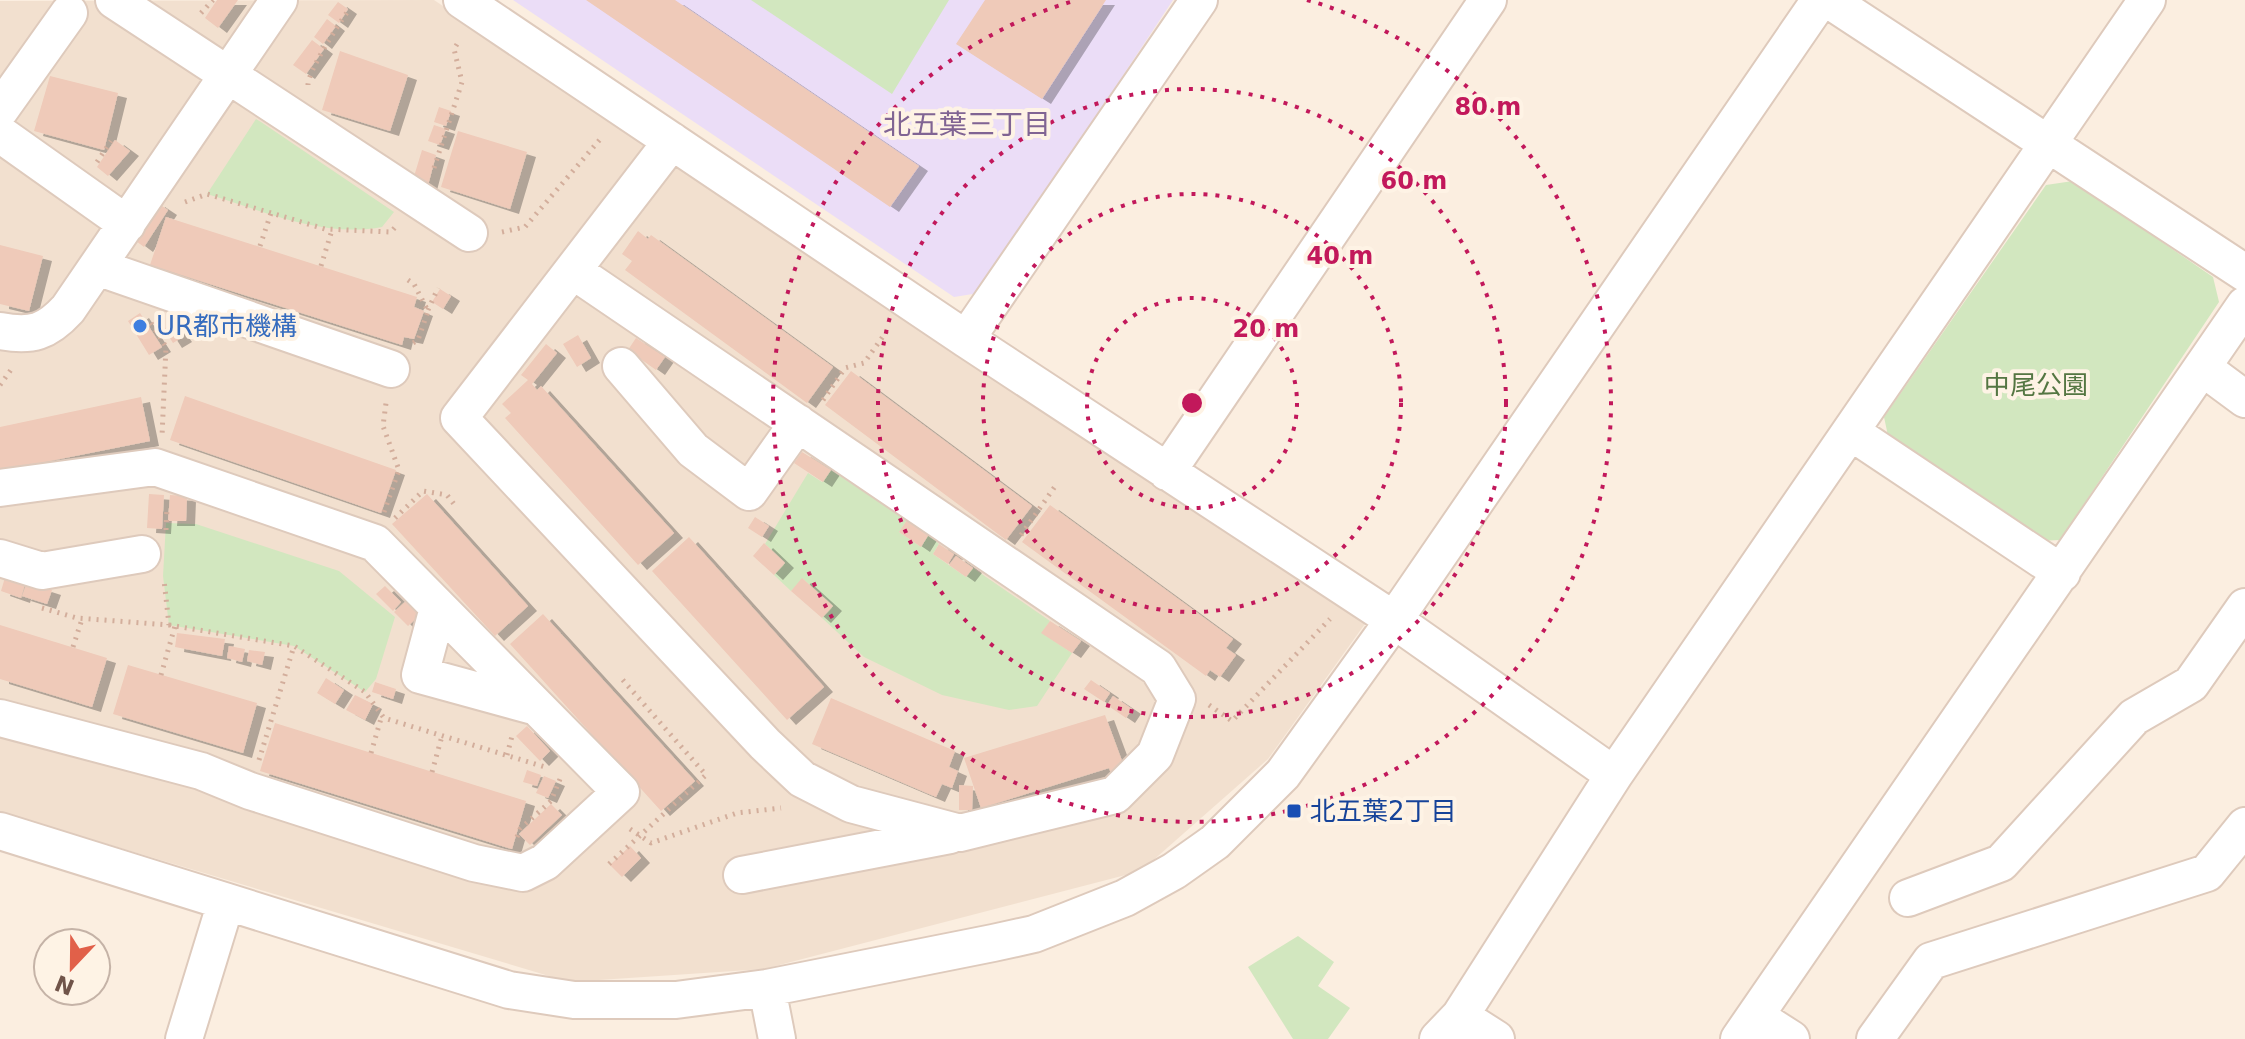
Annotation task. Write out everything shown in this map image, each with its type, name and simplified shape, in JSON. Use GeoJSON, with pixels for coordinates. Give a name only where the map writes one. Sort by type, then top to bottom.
{"type":"FeatureCollection","features":[{"type":"Feature","properties":{"kind":"street"},"geometry":{"type":"LineString","coordinates":[[114,0],[469,233]]}},
{"type":"Feature","properties":{"kind":"street"},"geometry":{"type":"LineString","coordinates":[[0,331],[18,335],[50,328],[97,267],[279,0]]}},
{"type":"Feature","properties":{"kind":"street"},"geometry":{"type":"LineString","coordinates":[[462,0],[966,339],[1394,620],[1614,775]]}},
{"type":"Feature","properties":{"kind":"street"},"geometry":{"type":"LineString","coordinates":[[966,339],[1199,0]]}},
{"type":"Feature","properties":{"kind":"street"},"geometry":{"type":"LineString","coordinates":[[1167,472],[1488,0]]}},
{"type":"Feature","properties":{"kind":"street"},"geometry":{"type":"LineString","coordinates":[[0,831],[509,990],[574,1000],[676,1000],[767,988],[1034,934],[1125,898],[1174,871],[1249,811],[1283,774],[1394,620],[1820,0]]}},
{"type":"Feature","properties":{"kind":"street"},"geometry":{"type":"LineString","coordinates":[[1829,0],[2245,273]]}},
{"type":"Feature","properties":{"kind":"street"},"geometry":{"type":"LineString","coordinates":[[1496,1039],[1449,1028],[1614,775],[2147,0]]}},
{"type":"Feature","properties":{"kind":"street"},"geometry":{"type":"LineString","coordinates":[[0,110],[69,13]]}},
{"type":"Feature","properties":{"kind":"street"},"geometry":{"type":"LineString","coordinates":[[0,134],[127,224]]}},
{"type":"Feature","properties":{"kind":"street"},"geometry":{"type":"LineString","coordinates":[[672,141],[575,272],[459,418],[765,744],[802,779],[841,799],[960,833]]}},
{"type":"Feature","properties":{"kind":"street"},"geometry":{"type":"LineString","coordinates":[[97,267],[391,369]]}},
{"type":"Feature","properties":{"kind":"street"},"geometry":{"type":"LineString","coordinates":[[575,272],[1158,668],[1177,699],[1155,755],[1115,795],[960,833],[742,875]]}},
{"type":"Feature","properties":{"kind":"street"},"geometry":{"type":"LineString","coordinates":[[1791,1039],[1747,1027],[2245,305]]}},
{"type":"Feature","properties":{"kind":"street"},"geometry":{"type":"LineString","coordinates":[[621,366],[693,450],[749,492],[801,425]]}},
{"type":"Feature","properties":{"kind":"street"},"geometry":{"type":"LineString","coordinates":[[2203,368],[2245,399]]}},
{"type":"Feature","properties":{"kind":"street"},"geometry":{"type":"LineString","coordinates":[[1851,432],[2062,573]]}},
{"type":"Feature","properties":{"kind":"street"},"geometry":{"type":"LineString","coordinates":[[0,488],[159,469],[378,546],[535,706],[579,768],[621,792],[545,862],[523,873],[474,863],[250,791],[201,771],[0,718]]}},
{"type":"Feature","properties":{"kind":"street"},"geometry":{"type":"LineString","coordinates":[[0,558],[42,571],[142,554]]}},
{"type":"Feature","properties":{"kind":"street"},"geometry":{"type":"LineString","coordinates":[[1908,898],[2001,863],[2134,717],[2191,684],[2245,607]]}},
{"type":"Feature","properties":{"kind":"street"},"geometry":{"type":"LineString","coordinates":[[438,608],[420,675],[535,706]]}},
{"type":"Feature","properties":{"kind":"street"},"geometry":{"type":"LineString","coordinates":[[1875,1039],[1931,961],[2207,873],[2245,826]]}},
{"type":"Feature","properties":{"kind":"street"},"geometry":{"type":"LineString","coordinates":[[184,1039],[226,902]]}},
{"type":"Feature","properties":{"kind":"street"},"geometry":{"type":"LineString","coordinates":[[767,988],[777,1039]]}},
{"type":"Feature","properties":{"kind":"path"},"geometry":{"type":"LineString","coordinates":[[288,115],[308,89],[308,77],[325,53],[324,44],[348,11]]}},
{"type":"Feature","properties":{"kind":"path"},"geometry":{"type":"LineString","coordinates":[[151,187],[187,203],[207,194],[332,230],[391,232],[422,202],[462,82],[454,49]]}},
{"type":"Feature","properties":{"kind":"path"},"geometry":{"type":"LineString","coordinates":[[469,233],[513,232],[525,227],[593,147]]}},
{"type":"Feature","properties":{"kind":"path"},"geometry":{"type":"LineString","coordinates":[[260,246],[271,213]]}},
{"type":"Feature","properties":{"kind":"path"},"geometry":{"type":"LineString","coordinates":[[321,266],[332,230]]}},
{"type":"Feature","properties":{"kind":"path"},"geometry":{"type":"LineString","coordinates":[[408,280],[414,284],[428,311]]}},
{"type":"Feature","properties":{"kind":"path"},"geometry":{"type":"LineString","coordinates":[[137,281],[144,312],[166,347],[167,380],[159,469]]}},
{"type":"Feature","properties":{"kind":"path"},"geometry":{"type":"LineString","coordinates":[[343,532],[351,518],[383,516],[399,470],[383,426],[391,369],[400,350],[418,340],[438,288]]}},
{"type":"Feature","properties":{"kind":"path"},"geometry":{"type":"LineString","coordinates":[[801,425],[845,368],[864,363],[882,339]]}},
{"type":"Feature","properties":{"kind":"path"},"geometry":{"type":"LineString","coordinates":[[1002,562],[1056,485]]}},
{"type":"Feature","properties":{"kind":"path"},"geometry":{"type":"LineString","coordinates":[[378,546],[390,523],[423,491],[447,495],[457,508]]}},
{"type":"Feature","properties":{"kind":"path"},"geometry":{"type":"LineString","coordinates":[[1203,701],[1232,721],[1333,616]]}},
{"type":"Feature","properties":{"kind":"path"},"geometry":{"type":"LineString","coordinates":[[73,647],[82,619]]}},
{"type":"Feature","properties":{"kind":"path"},"geometry":{"type":"LineString","coordinates":[[161,675],[172,625],[294,646],[365,692],[384,718],[551,769],[579,768]]}},
{"type":"Feature","properties":{"kind":"path"},"geometry":{"type":"LineString","coordinates":[[250,791],[294,646]]}},
{"type":"Feature","properties":{"kind":"path"},"geometry":{"type":"LineString","coordinates":[[609,864],[706,775],[621,678]]}},
{"type":"Feature","properties":{"kind":"path"},"geometry":{"type":"LineString","coordinates":[[371,753],[382,713]]}},
{"type":"Feature","properties":{"kind":"path"},"geometry":{"type":"LineString","coordinates":[[432,772],[442,736]]}},
{"type":"Feature","properties":{"kind":"path"},"geometry":{"type":"LineString","coordinates":[[516,840],[520,829],[551,801],[579,768]]}},
{"type":"Feature","properties":{"kind":"path"},"geometry":{"type":"LineString","coordinates":[[605,806],[639,837],[651,843],[737,813],[841,799]]}},
{"type":"Feature","properties":{"kind":"shaded area"},"geometry":{"type":"Polygon","coordinates":[[[434,0],[1367,621],[1268,759],[1141,871],[764,969],[569,982],[0,812],[0,1],[434,0]]]}},
{"type":"Feature","properties":{"kind":"shaded area"},"geometry":{"type":"Polygon","coordinates":[[[513,0],[1173,0],[979,293],[954,297],[513,0]]]}},
{"type":"Feature","properties":{"kind":"green space"},"geometry":{"type":"Polygon","coordinates":[[[751,0],[949,0],[892,94],[751,0]]]}},
{"type":"Feature","properties":{"kind":"green space"},"geometry":{"type":"Polygon","coordinates":[[[256,119],[394,212],[382,227],[338,229],[294,221],[207,194],[256,119]]]}},
{"type":"Feature","properties":{"kind":"green space","name":"中尾公園"},"geometry":{"type":"Polygon","coordinates":[[[2073,181],[2213,277],[2219,302],[2060,540],[2038,541],[1890,445],[1884,417],[2046,185],[2073,181]]]}},
{"type":"Feature","properties":{"kind":"green space"},"geometry":{"type":"Polygon","coordinates":[[[831,470],[907,520],[899,532],[921,547],[929,534],[939,544],[933,554],[966,577],[973,568],[1050,621],[1042,633],[1072,653],[1037,706],[1009,710],[942,695],[864,657],[822,618],[832,605],[803,579],[791,591],[774,575],[785,562],[765,544],[808,473],[822,482],[831,470]]]}},
{"type":"Feature","properties":{"kind":"green space"},"geometry":{"type":"Polygon","coordinates":[[[166,523],[196,524],[339,571],[395,617],[376,679],[365,692],[294,646],[169,625],[163,576],[166,523]]]}},
{"type":"Feature","properties":{"kind":"green space"},"geometry":{"type":"Polygon","coordinates":[[[1298,936],[1334,962],[1318,986],[1350,1008],[1328,1039],[1293,1039],[1248,967],[1298,936]]]}},
{"type":"Feature","properties":{"kind":"building"},"geometry":{"type":"Polygon","coordinates":[[[217,0],[238,0],[218,28],[205,18],[217,0]]]}},
{"type":"Feature","properties":{"kind":"building"},"geometry":{"type":"Polygon","coordinates":[[[586,0],[675,0],[919,166],[890,207],[586,0]]]}},
{"type":"Feature","properties":{"kind":"building"},"geometry":{"type":"Polygon","coordinates":[[[985,0],[1106,0],[1042,99],[956,44],[985,0]]]}},
{"type":"Feature","properties":{"kind":"building"},"geometry":{"type":"Polygon","coordinates":[[[338,2],[348,9],[339,23],[328,15],[338,2]]]}},
{"type":"Feature","properties":{"kind":"building"},"geometry":{"type":"Polygon","coordinates":[[[327,19],[336,26],[323,44],[314,37],[327,19]]]}},
{"type":"Feature","properties":{"kind":"building"},"geometry":{"type":"Polygon","coordinates":[[[312,40],[324,49],[306,74],[293,65],[312,40]]]}},
{"type":"Feature","properties":{"kind":"building"},"geometry":{"type":"Polygon","coordinates":[[[340,51],[408,75],[390,131],[322,110],[340,51]]]}},
{"type":"Feature","properties":{"kind":"building"},"geometry":{"type":"Polygon","coordinates":[[[50,76],[118,93],[104,150],[34,131],[50,76]]]}},
{"type":"Feature","properties":{"kind":"building"},"geometry":{"type":"Polygon","coordinates":[[[439,107],[451,111],[446,126],[434,122],[439,107]]]}},
{"type":"Feature","properties":{"kind":"building"},"geometry":{"type":"Polygon","coordinates":[[[434,125],[446,129],[440,145],[428,141],[434,125]]]}},
{"type":"Feature","properties":{"kind":"building"},"geometry":{"type":"Polygon","coordinates":[[[458,131],[527,152],[510,209],[441,187],[458,131]]]}},
{"type":"Feature","properties":{"kind":"building"},"geometry":{"type":"Polygon","coordinates":[[[115,140],[130,151],[108,176],[97,167],[115,140]]]}},
{"type":"Feature","properties":{"kind":"building"},"geometry":{"type":"Polygon","coordinates":[[[422,150],[436,155],[427,189],[412,183],[422,150]]]}},
{"type":"Feature","properties":{"kind":"building"},"geometry":{"type":"Polygon","coordinates":[[[156,202],[168,210],[144,247],[132,238],[156,202]]]}},
{"type":"Feature","properties":{"kind":"building"},"geometry":{"type":"Polygon","coordinates":[[[166,217],[417,297],[414,307],[424,311],[414,339],[404,337],[402,345],[150,265],[166,217]]]}},
{"type":"Feature","properties":{"kind":"building"},"geometry":{"type":"Polygon","coordinates":[[[638,231],[648,239],[651,235],[833,367],[807,403],[625,270],[632,261],[622,254],[638,231]]]}},
{"type":"Feature","properties":{"kind":"building"},"geometry":{"type":"Polygon","coordinates":[[[0,245],[43,256],[29,311],[0,304],[0,245]]]}},
{"type":"Feature","properties":{"kind":"building"},"geometry":{"type":"Polygon","coordinates":[[[440,289],[451,296],[443,309],[432,302],[440,289]]]}},
{"type":"Feature","properties":{"kind":"building"},"geometry":{"type":"Polygon","coordinates":[[[140,313],[162,347],[149,355],[128,321],[140,313]]]}},
{"type":"Feature","properties":{"kind":"building"},"geometry":{"type":"Polygon","coordinates":[[[173,323],[183,337],[173,343],[164,329],[173,323]]]}},
{"type":"Feature","properties":{"kind":"building"},"geometry":{"type":"Polygon","coordinates":[[[578,335],[591,358],[577,367],[563,344],[578,335]]]}},
{"type":"Feature","properties":{"kind":"building"},"geometry":{"type":"Polygon","coordinates":[[[636,338],[665,357],[656,370],[628,350],[636,338]]]}},
{"type":"Feature","properties":{"kind":"building"},"geometry":{"type":"Polygon","coordinates":[[[546,344],[557,353],[532,384],[537,390],[541,386],[674,533],[638,565],[505,418],[511,413],[502,404],[528,380],[521,375],[546,344]]]}},
{"type":"Feature","properties":{"kind":"building"},"geometry":{"type":"Polygon","coordinates":[[[851,371],[1032,506],[1006,540],[825,405],[851,371]]]}},
{"type":"Feature","properties":{"kind":"building"},"geometry":{"type":"Polygon","coordinates":[[[185,396],[396,470],[381,513],[170,440],[185,396]]]}},
{"type":"Feature","properties":{"kind":"building"},"geometry":{"type":"Polygon","coordinates":[[[141,397],[150,441],[0,471],[0,427],[141,397]]]}},
{"type":"Feature","properties":{"kind":"building"},"geometry":{"type":"Polygon","coordinates":[[[802,452],[831,470],[823,482],[794,463],[802,452]]]}},
{"type":"Feature","properties":{"kind":"building"},"geometry":{"type":"Polygon","coordinates":[[[149,494],[164,495],[162,529],[147,528],[149,494]]]}},
{"type":"Feature","properties":{"kind":"building"},"geometry":{"type":"Polygon","coordinates":[[[427,494],[528,606],[495,636],[392,524],[427,494]]]}},
{"type":"Feature","properties":{"kind":"building"},"geometry":{"type":"Polygon","coordinates":[[[170,495],[187,496],[186,521],[168,521],[170,495]]]}},
{"type":"Feature","properties":{"kind":"building"},"geometry":{"type":"Polygon","coordinates":[[[1050,505],[1233,639],[1226,648],[1236,655],[1220,677],[1210,670],[1206,676],[1022,542],[1050,505]]]}},
{"type":"Feature","properties":{"kind":"building"},"geometry":{"type":"Polygon","coordinates":[[[755,517],[769,526],[762,537],[748,528],[755,517]]]}},
{"type":"Feature","properties":{"kind":"building"},"geometry":{"type":"Polygon","coordinates":[[[907,520],[929,534],[921,547],[899,532],[907,520]]]}},
{"type":"Feature","properties":{"kind":"building"},"geometry":{"type":"Polygon","coordinates":[[[689,537],[824,687],[787,720],[652,571],[689,537]]]}},
{"type":"Feature","properties":{"kind":"building"},"geometry":{"type":"Polygon","coordinates":[[[764,543],[785,563],[774,575],[753,556],[764,543]]]}},
{"type":"Feature","properties":{"kind":"building"},"geometry":{"type":"Polygon","coordinates":[[[939,544],[954,554],[948,564],[933,554],[939,544]]]}},
{"type":"Feature","properties":{"kind":"building"},"geometry":{"type":"Polygon","coordinates":[[[956,556],[973,568],[966,577],[949,565],[956,556]]]}},
{"type":"Feature","properties":{"kind":"building"},"geometry":{"type":"Polygon","coordinates":[[[6,574],[26,581],[21,598],[1,591],[6,574]]]}},
{"type":"Feature","properties":{"kind":"building"},"geometry":{"type":"Polygon","coordinates":[[[802,578],[833,606],[822,618],[791,591],[802,578]]]}},
{"type":"Feature","properties":{"kind":"building"},"geometry":{"type":"Polygon","coordinates":[[[27,582],[52,590],[47,604],[22,596],[27,582]]]}},
{"type":"Feature","properties":{"kind":"building"},"geometry":{"type":"Polygon","coordinates":[[[385,586],[401,602],[393,611],[376,594],[385,586]]]}},
{"type":"Feature","properties":{"kind":"building"},"geometry":{"type":"Polygon","coordinates":[[[406,601],[420,615],[408,626],[394,612],[406,601]]]}},
{"type":"Feature","properties":{"kind":"building"},"geometry":{"type":"Polygon","coordinates":[[[543,614],[695,781],[661,811],[510,644],[543,614]]]}},
{"type":"Feature","properties":{"kind":"building"},"geometry":{"type":"Polygon","coordinates":[[[1050,621],[1081,641],[1072,653],[1041,633],[1050,621]]]}},
{"type":"Feature","properties":{"kind":"building"},"geometry":{"type":"Polygon","coordinates":[[[0,625],[107,658],[92,707],[0,679],[0,625]]]}},
{"type":"Feature","properties":{"kind":"building"},"geometry":{"type":"Polygon","coordinates":[[[177,633],[225,639],[222,656],[175,647],[177,633]]]}},
{"type":"Feature","properties":{"kind":"building"},"geometry":{"type":"Polygon","coordinates":[[[229,646],[245,649],[242,662],[227,658],[229,646]]]}},
{"type":"Feature","properties":{"kind":"building"},"geometry":{"type":"Polygon","coordinates":[[[249,650],[265,652],[262,665],[247,661],[249,650]]]}},
{"type":"Feature","properties":{"kind":"building"},"geometry":{"type":"Polygon","coordinates":[[[128,665],[257,703],[243,753],[113,714],[128,665]]]}},
{"type":"Feature","properties":{"kind":"building"},"geometry":{"type":"Polygon","coordinates":[[[326,678],[344,690],[335,704],[317,693],[326,678]]]}},
{"type":"Feature","properties":{"kind":"building"},"geometry":{"type":"Polygon","coordinates":[[[1091,680],[1110,693],[1104,702],[1084,689],[1091,680]]]}},
{"type":"Feature","properties":{"kind":"building"},"geometry":{"type":"Polygon","coordinates":[[[375,682],[396,689],[393,699],[372,692],[375,682]]]}},
{"type":"Feature","properties":{"kind":"building"},"geometry":{"type":"Polygon","coordinates":[[[355,695],[373,704],[365,720],[346,710],[355,695]]]}},
{"type":"Feature","properties":{"kind":"building"},"geometry":{"type":"Polygon","coordinates":[[[1113,696],[1132,709],[1126,718],[1107,705],[1113,696]]]}},
{"type":"Feature","properties":{"kind":"building"},"geometry":{"type":"Polygon","coordinates":[[[831,698],[955,751],[949,767],[958,771],[952,788],[942,784],[936,797],[812,744],[831,698]]]}},
{"type":"Feature","properties":{"kind":"building"},"geometry":{"type":"Polygon","coordinates":[[[1105,715],[1125,769],[1111,773],[1109,768],[981,808],[964,758],[1105,715]]]}},
{"type":"Feature","properties":{"kind":"building"},"geometry":{"type":"Polygon","coordinates":[[[275,723],[526,801],[512,849],[260,771],[275,723]]]}},
{"type":"Feature","properties":{"kind":"building"},"geometry":{"type":"Polygon","coordinates":[[[527,726],[550,751],[540,761],[516,736],[527,726]]]}},
{"type":"Feature","properties":{"kind":"building"},"geometry":{"type":"Polygon","coordinates":[[[527,770],[541,775],[537,786],[523,782],[527,770]]]}},
{"type":"Feature","properties":{"kind":"building"},"geometry":{"type":"Polygon","coordinates":[[[544,776],[556,781],[548,798],[536,793],[544,776]]]}},
{"type":"Feature","properties":{"kind":"building"},"geometry":{"type":"Polygon","coordinates":[[[959,785],[973,786],[972,810],[959,810],[959,785]]]}},
{"type":"Feature","properties":{"kind":"building"},"geometry":{"type":"Polygon","coordinates":[[[551,804],[562,815],[530,845],[519,834],[551,804]]]}},
{"type":"Feature","properties":{"kind":"building"},"geometry":{"type":"Polygon","coordinates":[[[630,846],[641,858],[622,877],[610,865],[630,846]]]}},
{"type":"Feature","properties":{"kind":"place","name":"UR都市機構"},"geometry":{"type":"Point","coordinates":[140,326]}},
{"type":"Feature","properties":{"kind":"place","name":"北五葉2丁目"},"geometry":{"type":"Point","coordinates":[1294,811]}},
{"type":"Feature","properties":{"kind":"district","name":"北五葉三丁目"},"geometry":{"type":"Point","coordinates":[967,124]}}]}
